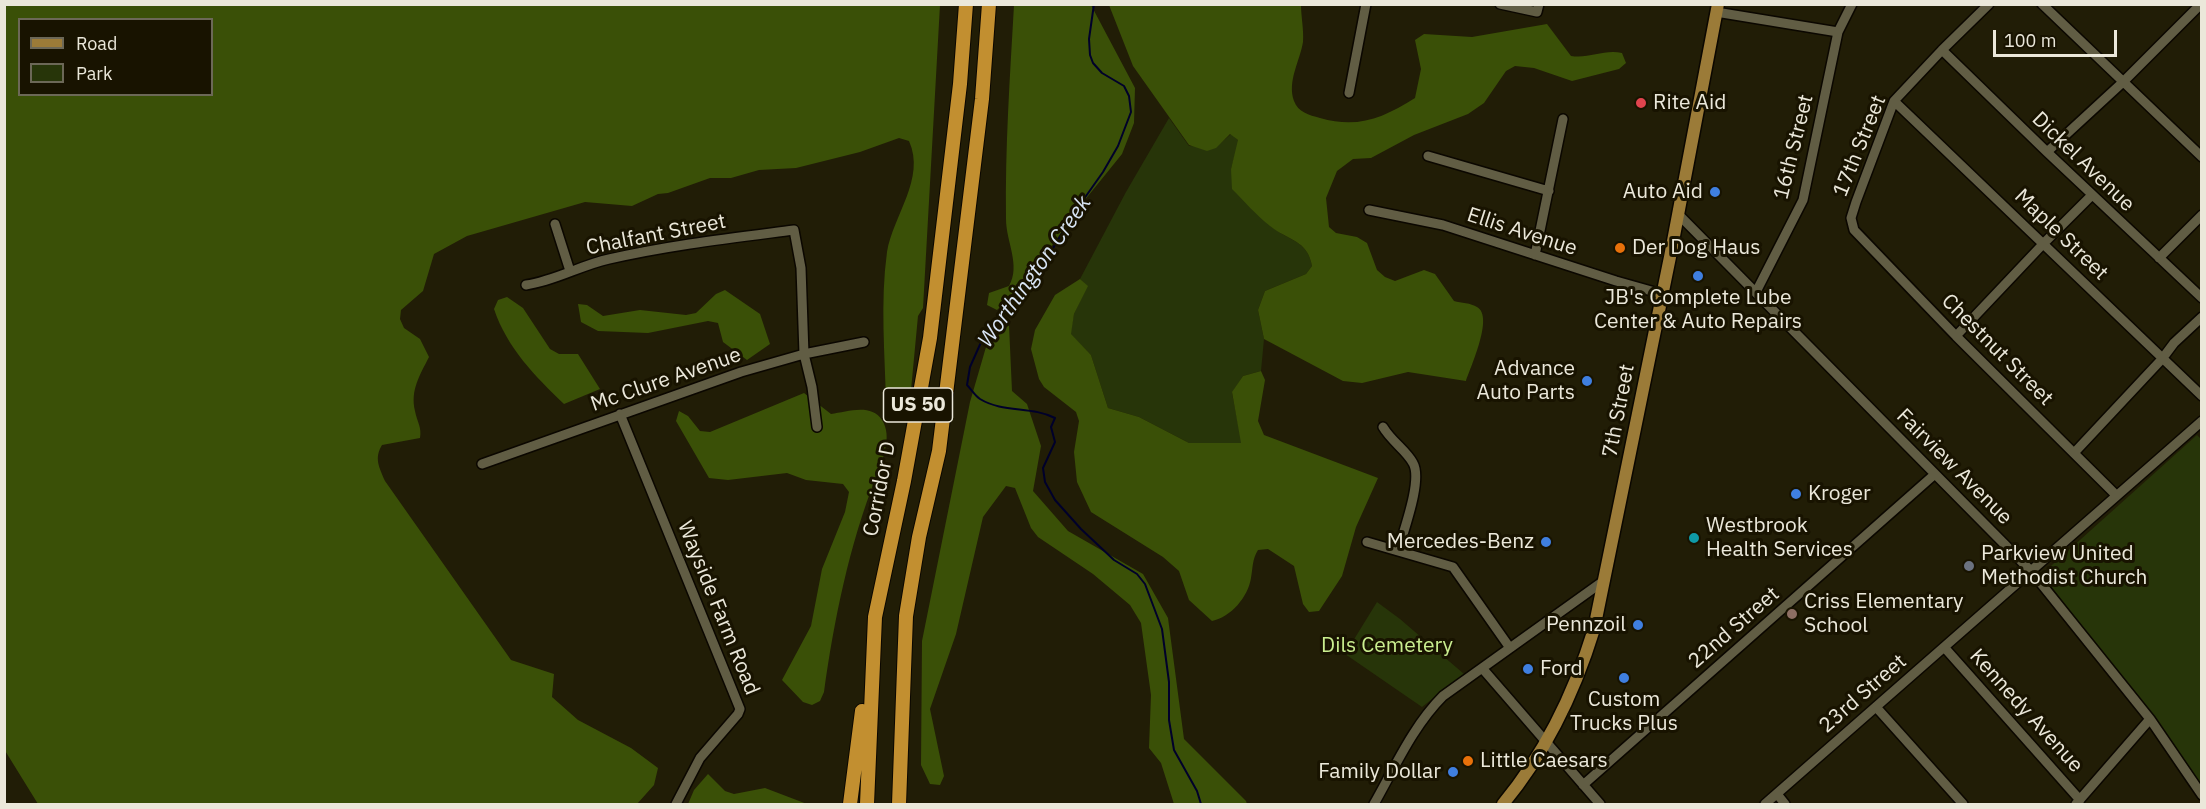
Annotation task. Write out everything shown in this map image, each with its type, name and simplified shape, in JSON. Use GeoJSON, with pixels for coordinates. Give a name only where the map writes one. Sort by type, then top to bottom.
{"type":"FeatureCollection","features":[{"type":"Feature","properties":{"kind":"highway","name":"Corridor D"},"geometry":{"type":"LineString","coordinates":[[867,804],[875,617],[904,481],[930,338],[960,84],[966,4]]}},
{"type":"Feature","properties":{"kind":"highway","name":"US 50"},"geometry":{"type":"LineString","coordinates":[[899,804],[906,616],[919,537],[939,451],[978,134],[989,4]]}},
{"type":"Feature","properties":{"kind":"highway"},"geometry":{"type":"LineString","coordinates":[[850,804],[875,617]]}},
{"type":"Feature","properties":{"kind":"highway"},"geometry":{"type":"LineString","coordinates":[[902,732],[907,804]]}},
{"type":"Feature","properties":{"kind":"main road","name":"7th Street"},"geometry":{"type":"LineString","coordinates":[[1503,804],[1547,743],[1567,702],[1594,629],[1717,8]]}},
{"type":"Feature","properties":{"kind":"street"},"geometry":{"type":"LineString","coordinates":[[1349,93],[1366,4]]}},
{"type":"Feature","properties":{"kind":"street"},"geometry":{"type":"LineString","coordinates":[[1500,4],[1538,8]]}},
{"type":"Feature","properties":{"kind":"street","name":"16th Street"},"geometry":{"type":"LineString","coordinates":[[1756,292],[1803,200],[1838,32],[1852,4]]}},
{"type":"Feature","properties":{"kind":"street","name":"17th Street"},"geometry":{"type":"LineString","coordinates":[[1854,230],[1851,218],[1894,101],[1989,4]]}},
{"type":"Feature","properties":{"kind":"street"},"geometry":{"type":"LineString","coordinates":[[2042,4],[2202,157]]}},
{"type":"Feature","properties":{"kind":"street"},"geometry":{"type":"LineString","coordinates":[[2047,152],[2123,82],[2199,7]]}},
{"type":"Feature","properties":{"kind":"street"},"geometry":{"type":"LineString","coordinates":[[1717,8],[1838,32]]}},
{"type":"Feature","properties":{"kind":"street","name":"Dickel Avenue"},"geometry":{"type":"LineString","coordinates":[[1942,50],[2202,298]]}},
{"type":"Feature","properties":{"kind":"street","name":"Maple Street"},"geometry":{"type":"LineString","coordinates":[[1894,101],[2202,396]]}},
{"type":"Feature","properties":{"kind":"street"},"geometry":{"type":"LineString","coordinates":[[1535,255],[1563,119]]}},
{"type":"Feature","properties":{"kind":"street"},"geometry":{"type":"LineString","coordinates":[[1428,156],[1549,191]]}},
{"type":"Feature","properties":{"kind":"street"},"geometry":{"type":"LineString","coordinates":[[1956,336],[2043,243],[2092,195]]}},
{"type":"Feature","properties":{"kind":"street","name":"Ellis Avenue"},"geometry":{"type":"LineString","coordinates":[[1369,210],[1443,225],[1662,294]]}},
{"type":"Feature","properties":{"kind":"street","name":"Fairview Avenue"},"geometry":{"type":"LineString","coordinates":[[1678,214],[2031,571],[2150,719],[2202,795]]}},
{"type":"Feature","properties":{"kind":"street"},"geometry":{"type":"LineString","coordinates":[[2159,258],[2202,215]]}},
{"type":"Feature","properties":{"kind":"street"},"geometry":{"type":"LineString","coordinates":[[555,224],[570,271]]}},
{"type":"Feature","properties":{"kind":"street","name":"Chalfant Street"},"geometry":{"type":"LineString","coordinates":[[526,285],[541,283],[608,259],[690,243],[794,230],[801,268],[804,354]]}},
{"type":"Feature","properties":{"kind":"street","name":"Chestnut Street"},"geometry":{"type":"LineString","coordinates":[[1854,230],[1956,336],[2116,495]]}},
{"type":"Feature","properties":{"kind":"street"},"geometry":{"type":"LineString","coordinates":[[2074,453],[2174,344],[2202,317]]}},
{"type":"Feature","properties":{"kind":"street","name":"Mc Clure Avenue"},"geometry":{"type":"LineString","coordinates":[[482,464],[741,372],[804,354],[864,342]]}},
{"type":"Feature","properties":{"kind":"street"},"geometry":{"type":"LineString","coordinates":[[804,354],[812,387],[817,427]]}},
{"type":"Feature","properties":{"kind":"street","name":"Wayside Farm Road"},"geometry":{"type":"LineString","coordinates":[[620,414],[740,709],[700,758],[676,804]]}},
{"type":"Feature","properties":{"kind":"street","name":"23rd Street"},"geometry":{"type":"LineString","coordinates":[[1765,804],[2202,420]]}},
{"type":"Feature","properties":{"kind":"street"},"geometry":{"type":"LineString","coordinates":[[1383,427],[1395,445],[1416,468],[1416,482],[1398,551]]}},
{"type":"Feature","properties":{"kind":"street","name":"22nd Street"},"geometry":{"type":"LineString","coordinates":[[1583,785],[1935,474]]}},
{"type":"Feature","properties":{"kind":"street"},"geometry":{"type":"LineString","coordinates":[[1367,542],[1453,567],[1510,648]]}},
{"type":"Feature","properties":{"kind":"street"},"geometry":{"type":"LineString","coordinates":[[1374,804],[1414,732],[1443,696],[1605,580]]}},
{"type":"Feature","properties":{"kind":"street","name":"Kennedy Avenue"},"geometry":{"type":"LineString","coordinates":[[1944,647],[2078,802]]}},
{"type":"Feature","properties":{"kind":"street"},"geometry":{"type":"LineString","coordinates":[[1482,668],[1600,804]]}},
{"type":"Feature","properties":{"kind":"street"},"geometry":{"type":"LineString","coordinates":[[1876,707],[1963,804]]}},
{"type":"Feature","properties":{"kind":"street"},"geometry":{"type":"LineString","coordinates":[[2078,802],[2150,719]]}},
{"type":"Feature","properties":{"kind":"street"},"geometry":{"type":"LineString","coordinates":[[1776,794],[1785,804]]}},
{"type":"Feature","properties":{"kind":"green space"},"geometry":{"type":"Polygon","coordinates":[[[4,5],[940,5],[923,308],[918,316],[911,390],[900,415],[890,414],[886,405],[883,309],[890,238],[907,197],[914,169],[909,141],[899,138],[860,152],[796,168],[759,170],[731,178],[710,178],[668,193],[658,194],[632,206],[585,202],[467,236],[434,254],[423,291],[401,310],[400,319],[404,328],[420,339],[429,357],[417,383],[414,396],[420,438],[382,445],[378,458],[385,481],[511,660],[554,674],[552,697],[578,720],[631,748],[658,768],[654,785],[637,804],[38,804],[4,749],[4,5]]]}},
{"type":"Feature","properties":{"kind":"green space"},"geometry":{"type":"Polygon","coordinates":[[[1014,5],[1091,5],[1135,88],[1134,123],[1122,154],[1084,201],[1025,283],[997,310],[987,305],[989,293],[1009,286],[1014,270],[1007,228],[1006,192],[1014,5]]]}},
{"type":"Feature","properties":{"kind":"green space"},"geometry":{"type":"Polygon","coordinates":[[[1109,5],[1301,5],[1303,42],[1293,79],[1292,94],[1298,108],[1304,112],[1334,121],[1370,120],[1415,98],[1421,69],[1415,40],[1424,34],[1472,37],[1547,24],[1571,56],[1615,52],[1622,53],[1626,63],[1619,69],[1572,81],[1534,68],[1515,66],[1506,71],[1484,103],[1468,114],[1414,135],[1371,158],[1353,159],[1337,171],[1326,198],[1329,227],[1336,233],[1357,237],[1367,243],[1377,270],[1385,277],[1395,281],[1424,270],[1435,274],[1454,301],[1477,307],[1482,312],[1483,320],[1480,342],[1466,381],[1408,372],[1362,383],[1343,381],[1264,339],[1258,310],[1265,291],[1306,274],[1312,266],[1310,257],[1296,242],[1277,231],[1255,213],[1232,189],[1231,169],[1238,140],[1230,134],[1216,148],[1207,151],[1189,145],[1133,66],[1109,5]]]}},
{"type":"Feature","properties":{"kind":"green space"},"geometry":{"type":"Polygon","coordinates":[[[1169,118],[1189,146],[1216,147],[1231,134],[1239,141],[1231,169],[1269,224],[1302,246],[1307,251],[1312,266],[1306,274],[1265,291],[1258,310],[1264,339],[1261,371],[1243,376],[1232,393],[1242,443],[1189,443],[1139,417],[1108,408],[1091,355],[1070,334],[1074,314],[1087,286],[1080,279],[1126,192],[1169,118]]]}},
{"type":"Feature","properties":{"kind":"green space"},"geometry":{"type":"Polygon","coordinates":[[[1080,279],[1088,286],[1074,314],[1071,334],[1091,355],[1108,408],[1139,417],[1189,443],[1241,443],[1232,392],[1243,376],[1261,371],[1265,380],[1258,421],[1264,435],[1378,478],[1356,527],[1342,576],[1319,611],[1309,612],[1303,604],[1294,566],[1268,549],[1258,550],[1249,585],[1238,605],[1226,615],[1212,621],[1189,600],[1179,571],[1163,557],[1091,512],[1077,482],[1074,452],[1079,421],[1076,412],[1044,387],[1039,379],[1031,349],[1035,330],[1055,295],[1080,279]]]}},
{"type":"Feature","properties":{"kind":"green space"},"geometry":{"type":"Polygon","coordinates":[[[725,290],[760,314],[770,344],[747,360],[723,342],[718,323],[708,321],[648,333],[598,331],[581,322],[578,304],[587,305],[603,316],[640,310],[686,315],[696,313],[716,294],[725,290]]]}},
{"type":"Feature","properties":{"kind":"green space"},"geometry":{"type":"Polygon","coordinates":[[[507,297],[523,308],[550,349],[559,354],[578,354],[600,389],[564,404],[523,361],[506,336],[494,309],[498,300],[507,297]]]}},
{"type":"Feature","properties":{"kind":"green space"},"geometry":{"type":"Polygon","coordinates":[[[1009,325],[1012,391],[1027,404],[1041,446],[1033,491],[1068,531],[1143,574],[1168,618],[1184,739],[1247,804],[1174,804],[1161,763],[1149,748],[1151,695],[1141,623],[1130,605],[1093,574],[1038,537],[1031,528],[1015,488],[1006,486],[983,517],[956,634],[930,709],[944,776],[940,785],[930,784],[921,765],[922,641],[970,402],[986,347],[1009,325]]]}},
{"type":"Feature","properties":{"kind":"green space"},"geometry":{"type":"Polygon","coordinates":[[[804,393],[831,414],[858,410],[872,412],[882,420],[887,434],[883,456],[850,556],[824,692],[820,701],[812,705],[803,702],[782,680],[811,626],[822,569],[845,512],[849,492],[843,484],[806,480],[787,473],[728,480],[709,478],[676,421],[679,411],[688,416],[700,431],[710,432],[804,393]]]}},
{"type":"Feature","properties":{"kind":"green space"},"geometry":{"type":"Polygon","coordinates":[[[2197,435],[2202,440],[2201,784],[2042,574],[2197,435]]]}},
{"type":"Feature","properties":{"kind":"green space","name":"Dils Cemetery"},"geometry":{"type":"Polygon","coordinates":[[[1377,602],[1464,674],[1422,707],[1345,654],[1377,602]]]}},
{"type":"Feature","properties":{"kind":"green space"},"geometry":{"type":"Polygon","coordinates":[[[708,774],[725,791],[734,794],[765,788],[807,804],[688,804],[694,790],[708,774]]]}},
{"type":"Feature","properties":{"kind":"waterway","name":"Worthington Creek"},"geometry":{"type":"LineString","coordinates":[[1094,4],[1089,39],[1090,55],[1093,63],[1102,73],[1124,86],[1129,96],[1131,112],[1118,146],[1103,172],[1074,213],[1030,287],[996,321],[982,340],[970,367],[967,385],[978,398],[989,403],[1046,414],[1055,418],[1051,427],[1055,442],[1043,468],[1045,482],[1055,500],[1081,529],[1114,560],[1137,574],[1145,584],[1162,629],[1169,682],[1169,720],[1174,750],[1197,791],[1201,804]]}},
{"type":"Feature","properties":{"kind":"place","name":"Rite Aid"},"geometry":{"type":"Point","coordinates":[1641,103]}},
{"type":"Feature","properties":{"kind":"place","name":"Auto Aid"},"geometry":{"type":"Point","coordinates":[1715,192]}},
{"type":"Feature","properties":{"kind":"place","name":"Der Dog Haus"},"geometry":{"type":"Point","coordinates":[1620,248]}},
{"type":"Feature","properties":{"kind":"place","name":"JB's Complete Lube Center & Auto Repairs"},"geometry":{"type":"Point","coordinates":[1698,276]}},
{"type":"Feature","properties":{"kind":"place","name":"Advance Auto Parts"},"geometry":{"type":"Point","coordinates":[1587,381]}},
{"type":"Feature","properties":{"kind":"place","name":"Kroger"},"geometry":{"type":"Point","coordinates":[1796,494]}},
{"type":"Feature","properties":{"kind":"place","name":"Westbrook Health Services"},"geometry":{"type":"Point","coordinates":[1694,538]}},
{"type":"Feature","properties":{"kind":"place","name":"Mercedes-Benz"},"geometry":{"type":"Point","coordinates":[1546,542]}},
{"type":"Feature","properties":{"kind":"place","name":"Parkview United Methodist Church"},"geometry":{"type":"Point","coordinates":[1969,566]}},
{"type":"Feature","properties":{"kind":"place","name":"Criss Elementary School"},"geometry":{"type":"Point","coordinates":[1792,614]}},
{"type":"Feature","properties":{"kind":"place","name":"Pennzoil"},"geometry":{"type":"Point","coordinates":[1638,625]}},
{"type":"Feature","properties":{"kind":"place","name":"Ford"},"geometry":{"type":"Point","coordinates":[1528,669]}},
{"type":"Feature","properties":{"kind":"place","name":"Custom Trucks Plus"},"geometry":{"type":"Point","coordinates":[1624,678]}},
{"type":"Feature","properties":{"kind":"place","name":"Little Caesars"},"geometry":{"type":"Point","coordinates":[1468,761]}},
{"type":"Feature","properties":{"kind":"place","name":"Family Dollar"},"geometry":{"type":"Point","coordinates":[1453,772]}}]}
